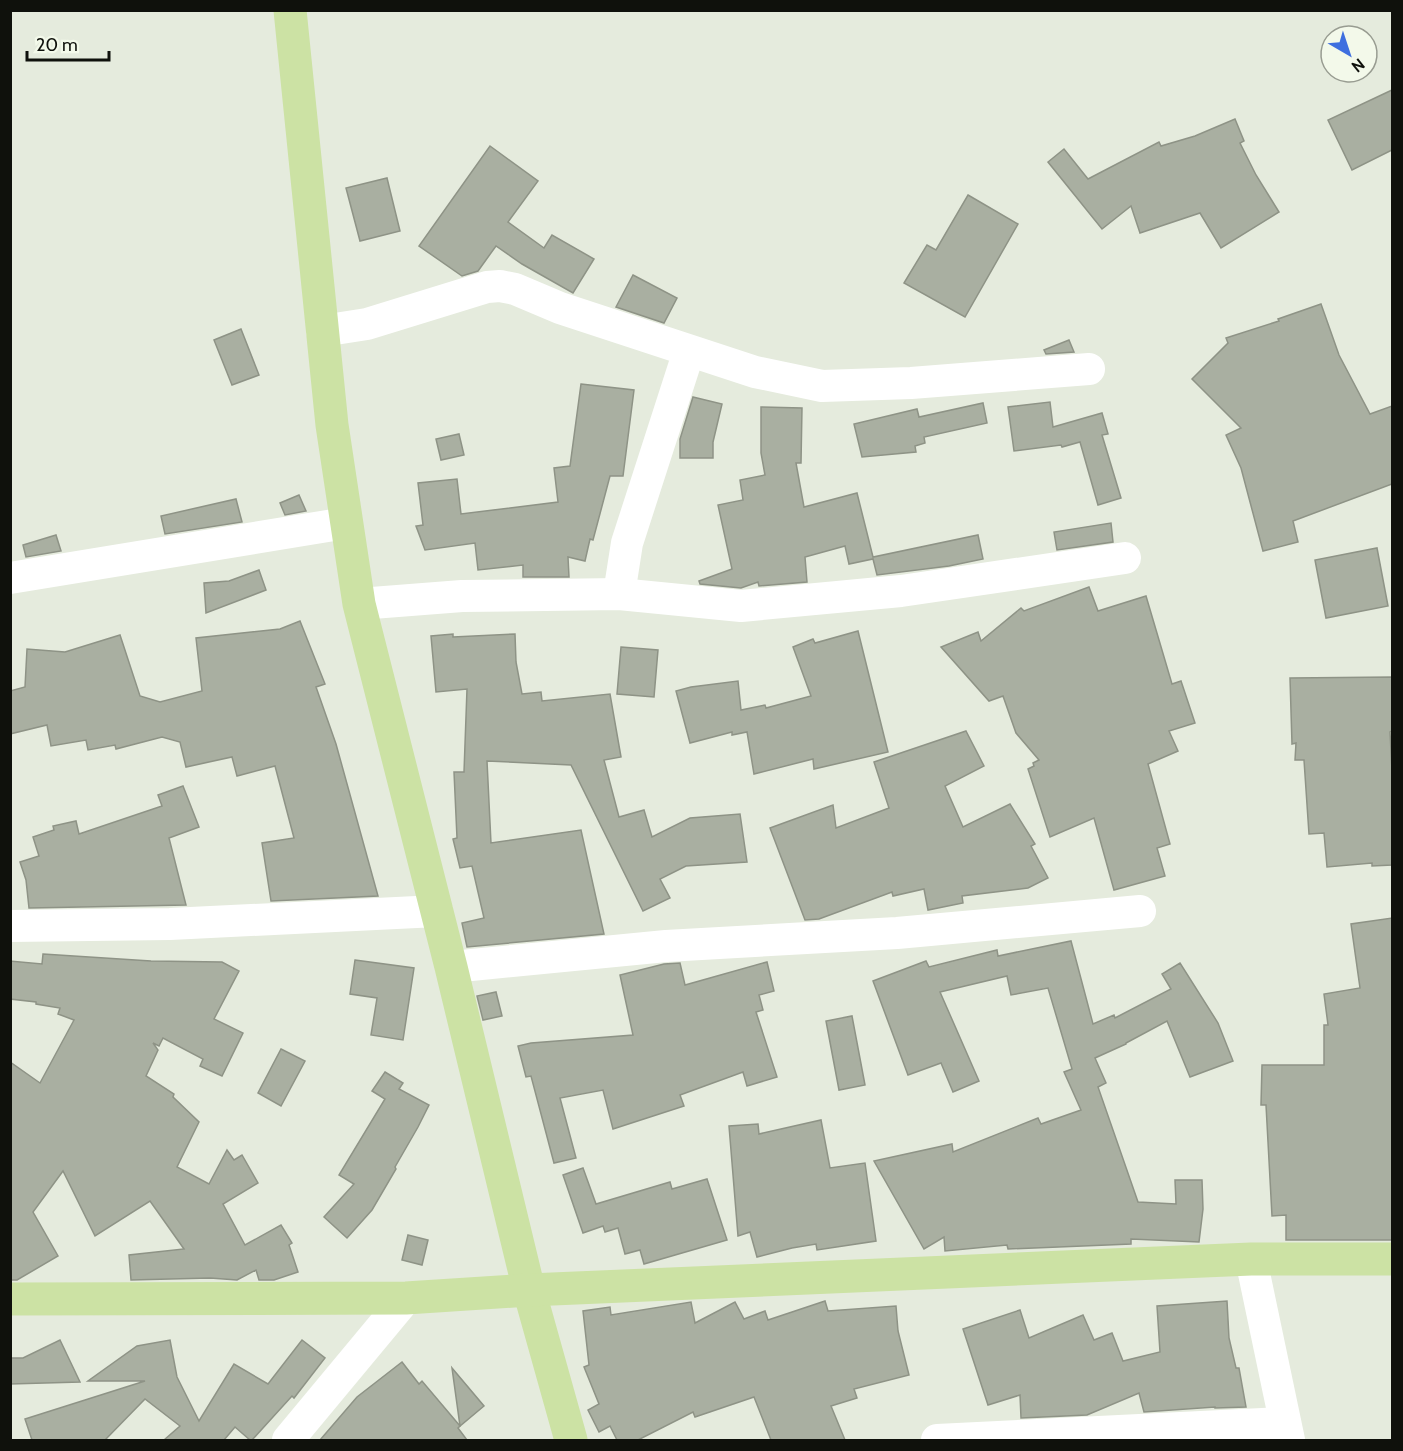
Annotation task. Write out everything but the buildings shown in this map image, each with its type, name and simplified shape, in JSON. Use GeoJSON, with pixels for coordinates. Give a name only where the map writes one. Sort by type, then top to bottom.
{"type":"FeatureCollection","features":[{"type":"Feature","properties":{"kind":"main road"},"geometry":{"type":"LineString","coordinates":[[290,10],[332,425],[359,604],[451,967],[529,1290],[571,1440]]}},
{"type":"Feature","properties":{"kind":"main road"},"geometry":{"type":"LineString","coordinates":[[10,1299],[406,1298],[529,1290],[1251,1259],[1392,1259]]}},
{"type":"Feature","properties":{"kind":"street"},"geometry":{"type":"LineString","coordinates":[[322,331],[368,324],[487,287],[500,286],[515,289],[560,308],[755,372],[822,387],[911,383],[1089,369]]}},
{"type":"Feature","properties":{"kind":"street"},"geometry":{"type":"LineString","coordinates":[[619,594],[627,543],[689,351]]}},
{"type":"Feature","properties":{"kind":"street"},"geometry":{"type":"LineString","coordinates":[[10,578],[346,523]]}},
{"type":"Feature","properties":{"kind":"street"},"geometry":{"type":"LineString","coordinates":[[359,604],[462,596],[619,594],[741,606],[901,591],[1125,558]]}},
{"type":"Feature","properties":{"kind":"street"},"geometry":{"type":"LineString","coordinates":[[10,926],[170,924],[437,911]]}},
{"type":"Feature","properties":{"kind":"street"},"geometry":{"type":"LineString","coordinates":[[451,967],[666,946],[897,933],[1140,911]]}},
{"type":"Feature","properties":{"kind":"street"},"geometry":{"type":"LineString","coordinates":[[937,1440],[1287,1432],[1251,1259]]}},
{"type":"Feature","properties":{"kind":"street"},"geometry":{"type":"LineString","coordinates":[[288,1440],[406,1298]]}}]}
